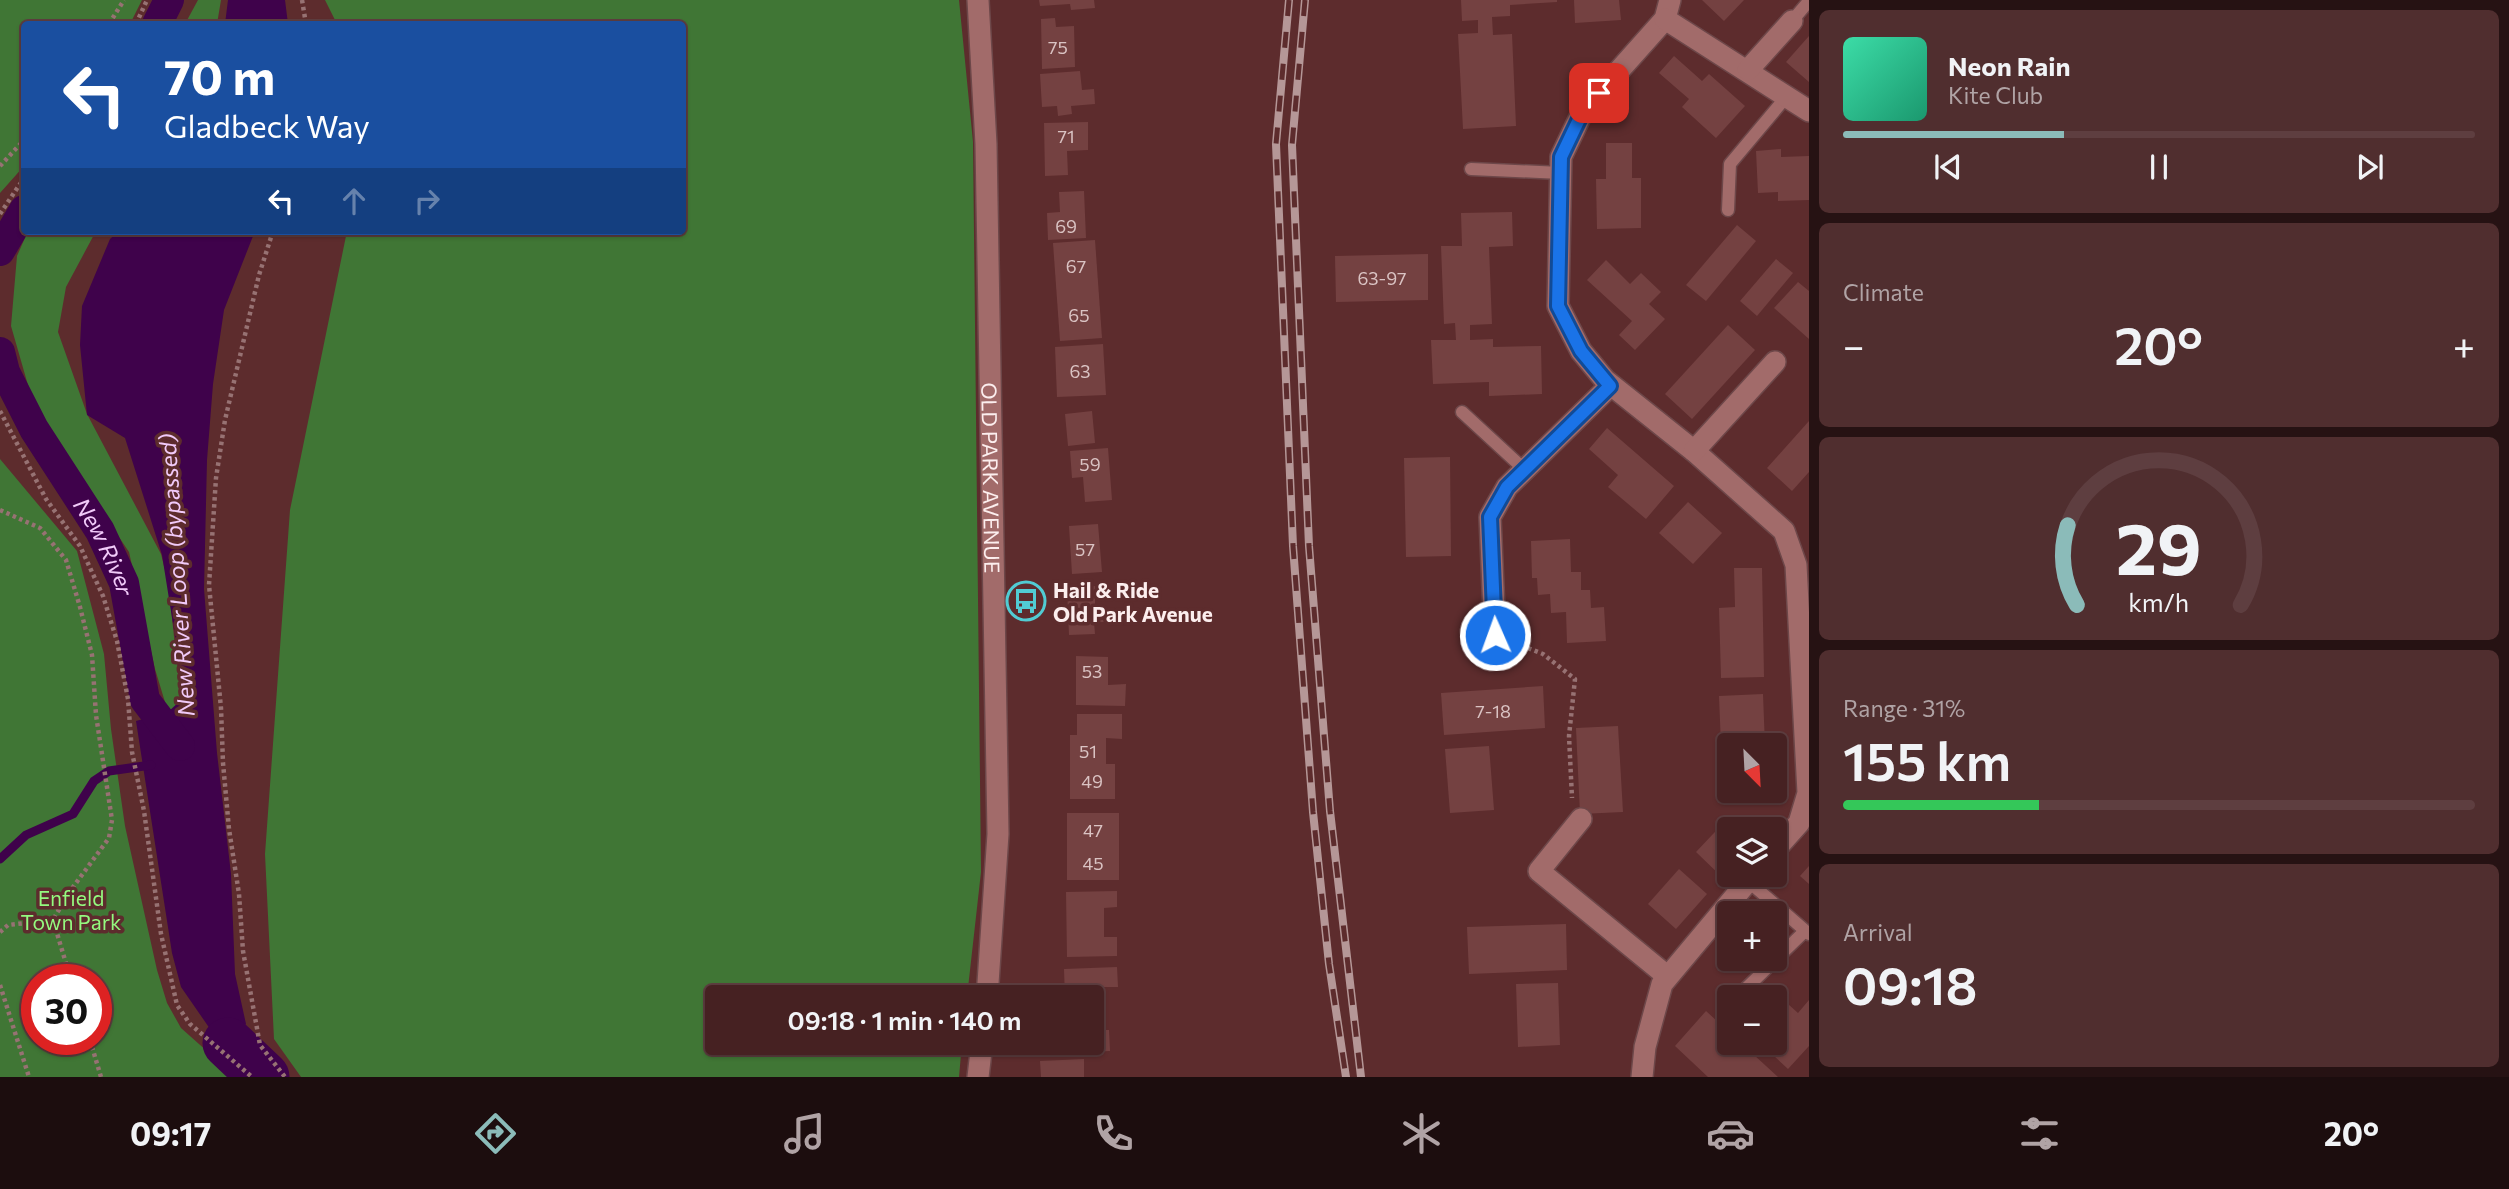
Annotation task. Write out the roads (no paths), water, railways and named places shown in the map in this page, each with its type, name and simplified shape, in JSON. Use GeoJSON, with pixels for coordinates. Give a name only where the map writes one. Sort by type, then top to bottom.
{"type":"FeatureCollection","features":[{"type":"Feature","properties":{"kind":"street","name":"OLD PARK AVENUE"},"geometry":{"type":"LineString","coordinates":[[978,0],[986,158],[998,834],[988,985]]}},
{"type":"Feature","properties":{"kind":"street"},"geometry":{"type":"LineString","coordinates":[[1787,836],[1799,823],[1808,793],[1796,565],[1784,531],[1694,451],[1610,386],[1581,351],[1558,306],[1561,157],[1583,111],[1667,9],[1748,71],[1809,111]]}},
{"type":"Feature","properties":{"kind":"street"},"geometry":{"type":"LineString","coordinates":[[1748,71],[1792,21]]}},
{"type":"Feature","properties":{"kind":"street"},"geometry":{"type":"LineString","coordinates":[[1694,451],[1775,362]]}},
{"type":"Feature","properties":{"kind":"street"},"geometry":{"type":"LineString","coordinates":[[1495,635],[1490,517],[1507,487],[1610,386]]}},
{"type":"Feature","properties":{"kind":"street"},"geometry":{"type":"LineString","coordinates":[[1581,819],[1539,871],[1667,976]]}},
{"type":"Feature","properties":{"kind":"street"},"geometry":{"type":"LineString","coordinates":[[1642,1077],[1645,1047],[1662,984],[1743,887]]}},
{"type":"Feature","properties":{"kind":"street"},"geometry":{"type":"LineString","coordinates":[[978,1077],[981,1055]]}},
{"type":"Feature","properties":{"kind":"lane"},"geometry":{"type":"LineString","coordinates":[[1792,21],[1809,1]]}},
{"type":"Feature","properties":{"kind":"lane"},"geometry":{"type":"LineString","coordinates":[[1728,210],[1730,164],[1787,96]]}},
{"type":"Feature","properties":{"kind":"lane"},"geometry":{"type":"LineString","coordinates":[[1471,169],[1561,173]]}},
{"type":"Feature","properties":{"kind":"lane"},"geometry":{"type":"LineString","coordinates":[[1462,412],[1525,470]]}},
{"type":"Feature","properties":{"kind":"lane"},"geometry":{"type":"LineString","coordinates":[[1750,985],[1807,932],[1760,887]]}},
{"type":"Feature","properties":{"kind":"water"},"geometry":{"type":"Polygon","coordinates":[[[228,0],[285,0],[288,21],[225,21],[228,0]]]}},
{"type":"Feature","properties":{"kind":"water","name":"New River Loop (bypassed)"},"geometry":{"type":"Polygon","coordinates":[[[114,235],[253,235],[224,310],[213,384],[207,460],[204,589],[217,753],[231,874],[235,974],[246,1024],[228,1043],[217,1039],[181,987],[172,953],[136,721],[168,712],[181,700],[178,655],[162,555],[125,438],[87,415],[80,345],[82,306],[110,239],[114,235]]]}},
{"type":"Feature","properties":{"kind":"waterway","name":"New River"},"geometry":{"type":"LineString","coordinates":[[158,21],[169,0]]}},
{"type":"Feature","properties":{"kind":"waterway","name":"New River"},"geometry":{"type":"LineString","coordinates":[[0,251],[21,215]]}},
{"type":"Feature","properties":{"kind":"waterway","name":"New River"},"geometry":{"type":"LineString","coordinates":[[0,352],[5,372],[34,429],[100,531],[124,583],[145,700],[180,746]]}},
{"type":"Feature","properties":{"kind":"waterway"},"geometry":{"type":"LineString","coordinates":[[0,859],[26,835],[73,814],[94,781],[109,771],[151,765]]}},
{"type":"Feature","properties":{"kind":"waterway","name":"New River"},"geometry":{"type":"LineString","coordinates":[[228,1043],[264,1077]]}},
{"type":"Feature","properties":{"kind":"railway"},"geometry":{"type":"LineString","coordinates":[[1289,0],[1276,144],[1293,546],[1313,812],[1329,964],[1346,1077]]}},
{"type":"Feature","properties":{"kind":"railway"},"geometry":{"type":"LineString","coordinates":[[1305,0],[1292,145],[1309,546],[1330,811],[1361,1077]]}},
{"type":"Feature","properties":{"kind":"place","name":"Hail & Ride Old Park Avenue"},"geometry":{"type":"Point","coordinates":[1026,601]}},
{"type":"Feature","properties":{"kind":"park label","name":"Enfield Town Park"},"geometry":{"type":"Point","coordinates":[71,909]}}]}
